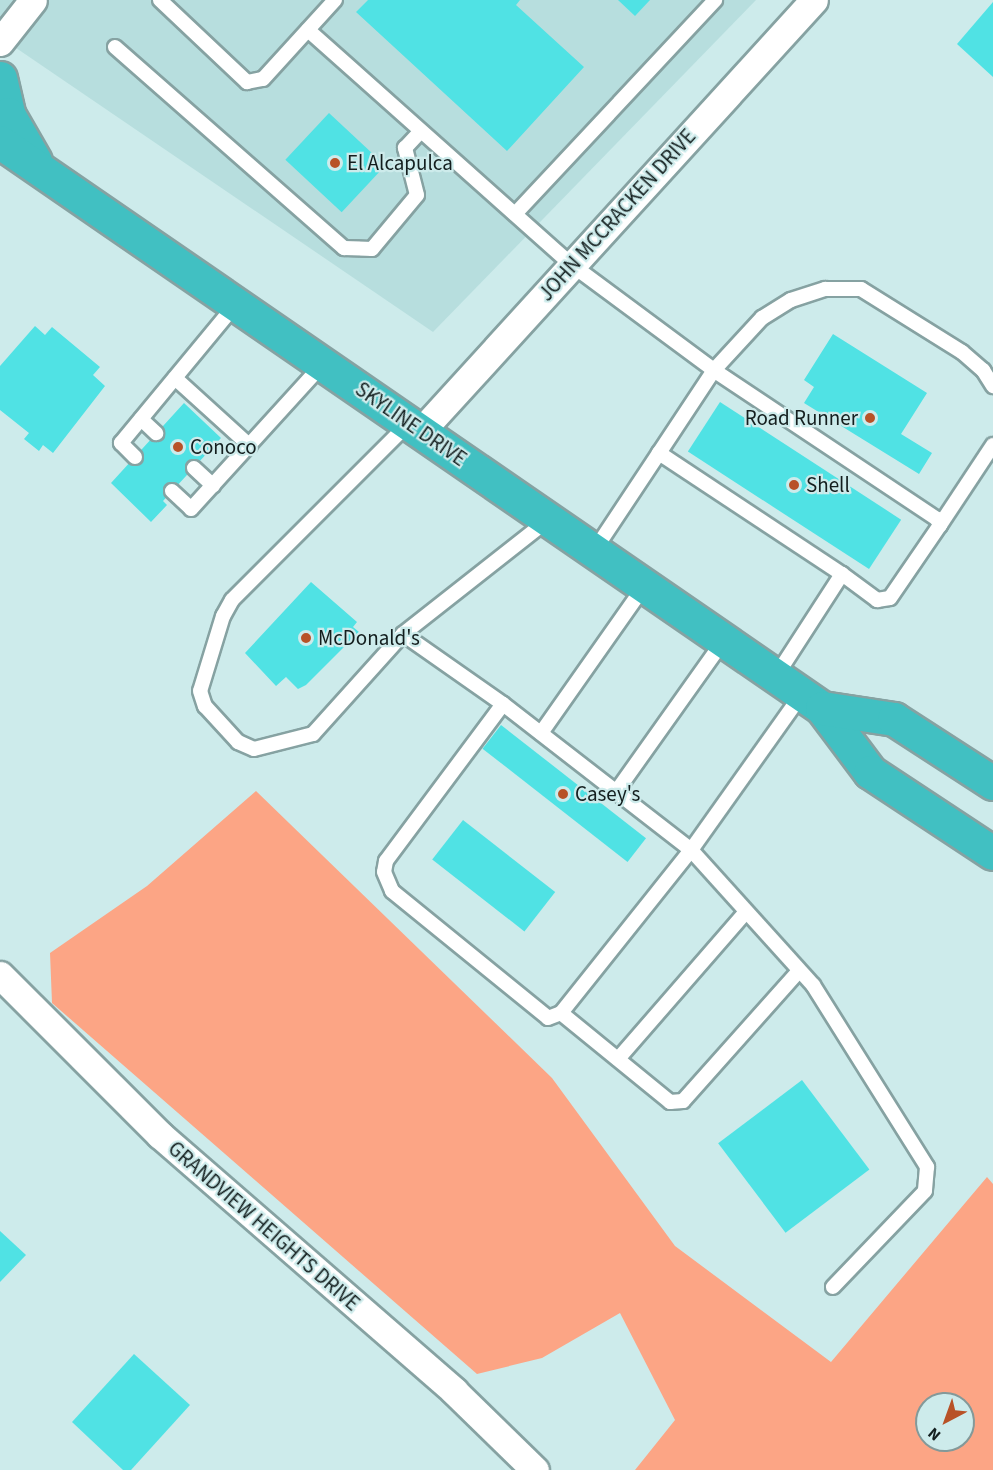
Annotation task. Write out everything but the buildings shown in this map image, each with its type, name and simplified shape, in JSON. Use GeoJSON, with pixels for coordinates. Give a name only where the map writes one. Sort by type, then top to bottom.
{"type":"FeatureCollection","features":[{"type":"Feature","properties":{"kind":"highway"},"geometry":{"type":"LineString","coordinates":[[0,78],[8,114],[39,168]]}},
{"type":"Feature","properties":{"kind":"highway","name":"SKYLINE DRIVE"},"geometry":{"type":"LineString","coordinates":[[0,142],[812,701],[870,772],[993,853]]}},
{"type":"Feature","properties":{"kind":"highway","name":"SKYLINE DRIVE"},"geometry":{"type":"LineString","coordinates":[[812,701],[894,719],[987,776]]}},
{"type":"Feature","properties":{"kind":"street"},"geometry":{"type":"LineString","coordinates":[[0,42],[33,0]]}},
{"type":"Feature","properties":{"kind":"street","name":"JOHN MCCRACKEN DRIVE"},"geometry":{"type":"LineString","coordinates":[[415,427],[572,265],[814,0]]}},
{"type":"Feature","properties":{"kind":"street","name":"GRANDVIEW HEIGHTS DRIVE"},"geometry":{"type":"LineString","coordinates":[[0,975],[160,1136],[454,1391],[535,1470]]}},
{"type":"Feature","properties":{"kind":"lane"},"geometry":{"type":"LineString","coordinates":[[160,0],[247,82],[263,79],[334,0]]}},
{"type":"Feature","properties":{"kind":"lane"},"geometry":{"type":"LineString","coordinates":[[515,214],[715,0]]}},
{"type":"Feature","properties":{"kind":"lane"},"geometry":{"type":"LineString","coordinates":[[308,30],[572,265],[714,370],[938,519],[940,525]]}},
{"type":"Feature","properties":{"kind":"lane"},"geometry":{"type":"LineString","coordinates":[[115,47],[344,248],[372,249],[417,195],[405,148],[422,131]]}},
{"type":"Feature","properties":{"kind":"lane"},"geometry":{"type":"LineString","coordinates":[[594,551],[714,370],[762,318],[791,300],[825,289],[861,289],[962,352],[983,370],[993,386]]}},
{"type":"Feature","properties":{"kind":"lane"},"geometry":{"type":"LineString","coordinates":[[135,457],[121,443],[236,304]]}},
{"type":"Feature","properties":{"kind":"lane"},"geometry":{"type":"LineString","coordinates":[[172,491],[191,509],[323,364]]}},
{"type":"Feature","properties":{"kind":"lane"},"geometry":{"type":"LineString","coordinates":[[176,378],[250,446]]}},
{"type":"Feature","properties":{"kind":"lane"},"geometry":{"type":"LineString","coordinates":[[141,419],[156,433]]}},
{"type":"Feature","properties":{"kind":"lane"},"geometry":{"type":"LineString","coordinates":[[415,427],[232,600],[223,616],[200,691],[205,706],[238,742],[254,749],[302,739],[313,734],[403,634],[549,519]]}},
{"type":"Feature","properties":{"kind":"lane"},"geometry":{"type":"LineString","coordinates":[[659,453],[842,574],[877,600],[890,598],[993,445]]}},
{"type":"Feature","properties":{"kind":"lane"},"geometry":{"type":"LineString","coordinates":[[194,468],[213,486]]}},
{"type":"Feature","properties":{"kind":"lane"},"geometry":{"type":"LineString","coordinates":[[776,676],[842,574]]}},
{"type":"Feature","properties":{"kind":"lane"},"geometry":{"type":"LineString","coordinates":[[541,734],[645,585]]}},
{"type":"Feature","properties":{"kind":"lane"},"geometry":{"type":"LineString","coordinates":[[403,634],[503,704],[691,850],[745,913],[813,986],[927,1167],[925,1191],[832,1287]]}},
{"type":"Feature","properties":{"kind":"lane"},"geometry":{"type":"LineString","coordinates":[[616,792],[724,640]]}},
{"type":"Feature","properties":{"kind":"lane"},"geometry":{"type":"LineString","coordinates":[[503,704],[386,861],[384,872],[392,891],[548,1018],[561,1013],[812,701]]}},
{"type":"Feature","properties":{"kind":"lane"},"geometry":{"type":"LineString","coordinates":[[618,1059],[745,913]]}},
{"type":"Feature","properties":{"kind":"lane"},"geometry":{"type":"LineString","coordinates":[[561,1013],[670,1102],[683,1101],[799,971]]}},
{"type":"Feature","properties":{"kind":"shaded area"},"geometry":{"type":"Polygon","coordinates":[[[0,0],[756,0],[433,332],[0,37],[0,0]]]}},
{"type":"Feature","properties":{"kind":"shaded area"},"geometry":{"type":"Polygon","coordinates":[[[256,791],[552,1078],[675,1246],[831,1362],[987,1177],[993,1184],[993,1470],[635,1470],[675,1420],[620,1313],[542,1358],[477,1374],[52,1003],[50,953],[147,886],[256,791]]]}},
{"type":"Feature","properties":{"kind":"place","name":"El Alcapulca"},"geometry":{"type":"Point","coordinates":[335,163]}},
{"type":"Feature","properties":{"kind":"place","name":"Road Runner"},"geometry":{"type":"Point","coordinates":[870,418]}},
{"type":"Feature","properties":{"kind":"place","name":"Conoco"},"geometry":{"type":"Point","coordinates":[178,447]}},
{"type":"Feature","properties":{"kind":"place","name":"Shell"},"geometry":{"type":"Point","coordinates":[794,485]}},
{"type":"Feature","properties":{"kind":"place","name":"McDonald's"},"geometry":{"type":"Point","coordinates":[306,638]}},
{"type":"Feature","properties":{"kind":"place","name":"Casey's"},"geometry":{"type":"Point","coordinates":[563,794]}}]}
